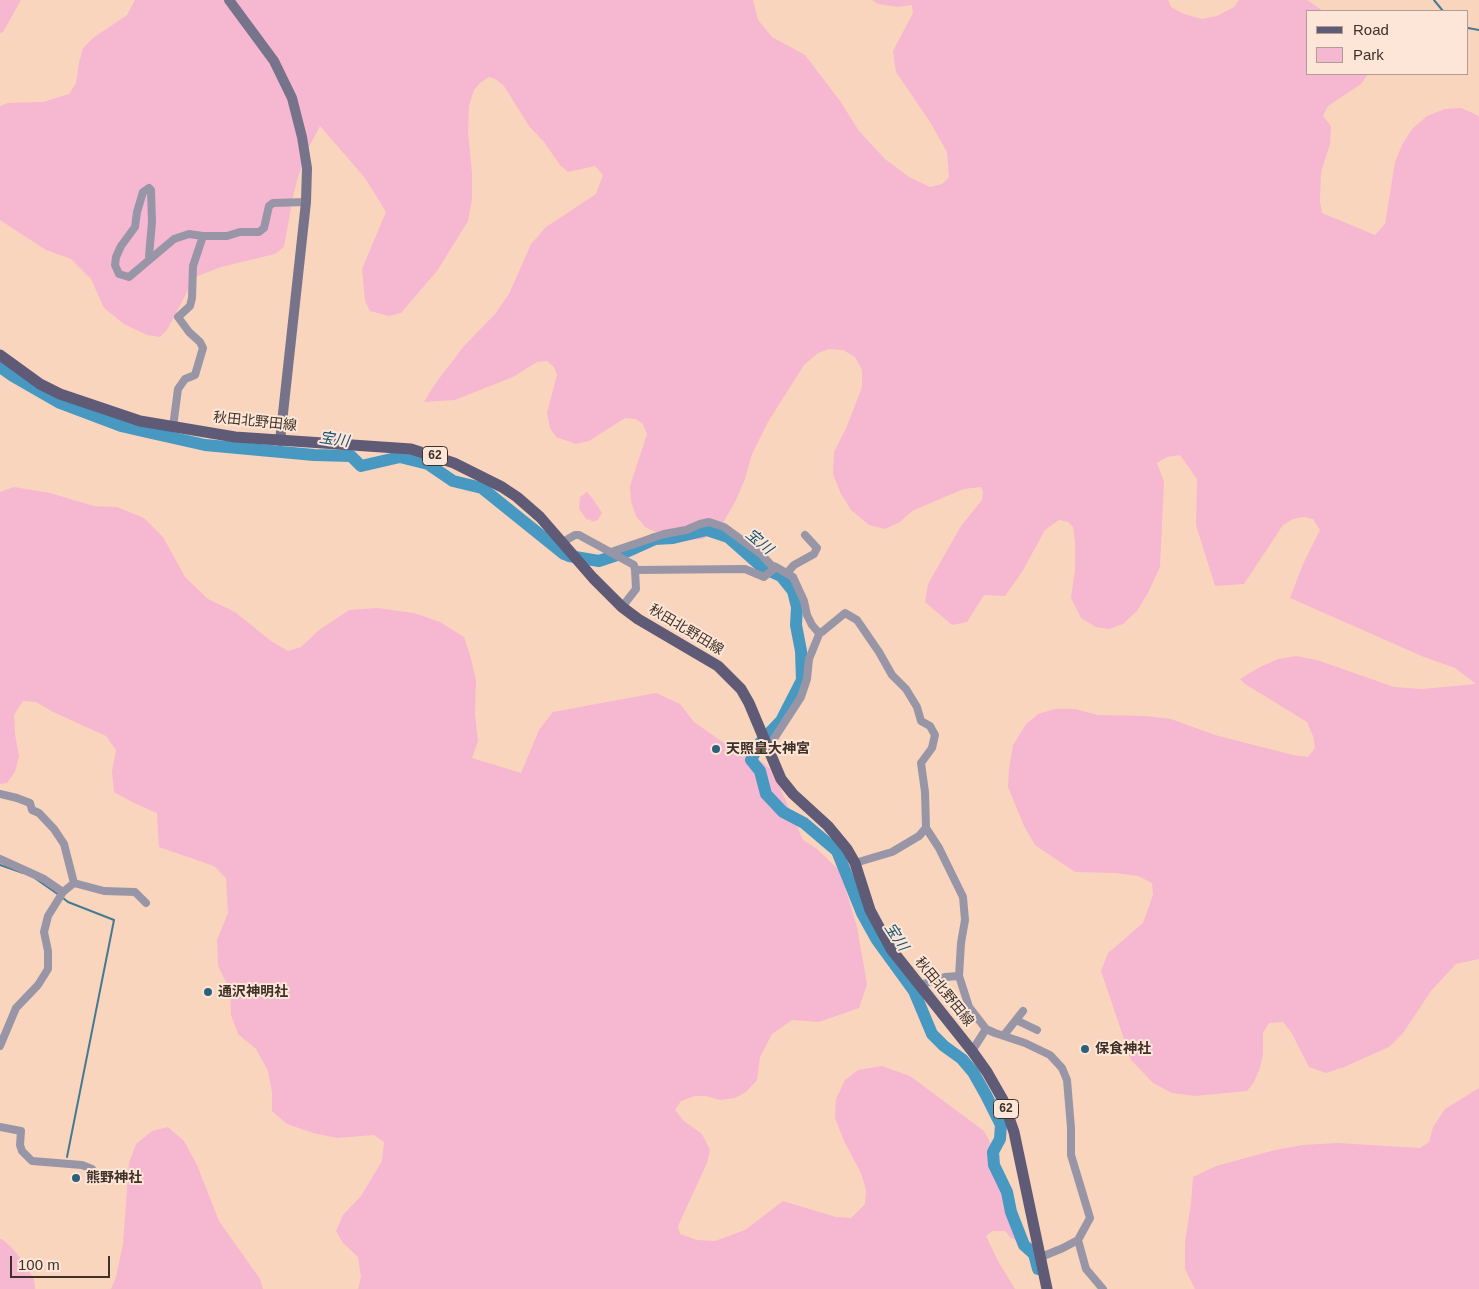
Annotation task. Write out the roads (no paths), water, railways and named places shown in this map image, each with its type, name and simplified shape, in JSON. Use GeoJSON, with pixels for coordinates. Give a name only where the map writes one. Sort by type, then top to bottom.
{"type":"FeatureCollection","features":[{"type":"Feature","properties":{"kind":"main road","name":"秋田北野田線"},"geometry":{"type":"LineString","coordinates":[[0,355],[40,384],[60,394],[140,421],[235,437],[411,449],[426,453],[475,473],[510,492],[540,517],[622,608],[724,671],[741,689],[749,703],[781,779],[793,794],[841,840],[855,863],[870,910],[891,949],[972,1051],[1003,1100],[1023,1174],[1047,1289]]}},
{"type":"Feature","properties":{"kind":"street"},"geometry":{"type":"LineString","coordinates":[[229,0],[274,61],[292,98],[302,137],[307,168],[306,202],[280,441]]}},
{"type":"Feature","properties":{"kind":"street"},"geometry":{"type":"LineString","coordinates":[[151,258],[149,256],[152,222],[151,190],[149,188],[144,192],[136,212],[135,227],[121,246],[116,258],[115,266],[119,274],[129,277],[174,239],[189,234],[227,236],[240,232],[259,232],[264,228],[269,206],[273,203],[306,202]]}},
{"type":"Feature","properties":{"kind":"street"},"geometry":{"type":"LineString","coordinates":[[173,427],[178,389],[185,378],[195,375],[203,348],[178,317],[190,306],[193,266],[203,236]]}},
{"type":"Feature","properties":{"kind":"street"},"geometry":{"type":"LineString","coordinates":[[615,555],[664,534],[686,530],[710,522],[724,527],[761,554],[773,570]]}},
{"type":"Feature","properties":{"kind":"street"},"geometry":{"type":"LineString","coordinates":[[565,545],[574,535],[579,535],[634,565],[636,589],[622,608]]}},
{"type":"Feature","properties":{"kind":"street"},"geometry":{"type":"LineString","coordinates":[[787,574],[794,565],[814,554],[817,548],[805,535]]}},
{"type":"Feature","properties":{"kind":"street"},"geometry":{"type":"LineString","coordinates":[[635,570],[745,569],[764,577],[773,570]]}},
{"type":"Feature","properties":{"kind":"street"},"geometry":{"type":"LineString","coordinates":[[773,570],[793,577],[804,601],[807,615],[812,625],[820,632]]}},
{"type":"Feature","properties":{"kind":"street"},"geometry":{"type":"LineString","coordinates":[[767,746],[801,697],[807,679],[809,658],[820,632],[845,613],[857,620],[879,652],[892,676],[906,689],[917,707],[921,721],[930,726],[935,735],[932,748],[921,763],[925,792],[926,828],[939,848],[963,897],[965,920],[960,943],[959,976],[969,1007],[986,1029],[995,1034],[1025,1042],[1050,1055],[1062,1068],[1068,1080],[1071,1155],[1090,1218],[1078,1240],[1041,1257]]}},
{"type":"Feature","properties":{"kind":"street"},"geometry":{"type":"LineString","coordinates":[[0,794],[30,803],[32,810],[39,813],[54,828],[64,844],[74,883]]}},
{"type":"Feature","properties":{"kind":"street"},"geometry":{"type":"LineString","coordinates":[[855,863],[892,852],[919,836],[926,828]]}},
{"type":"Feature","properties":{"kind":"street"},"geometry":{"type":"LineString","coordinates":[[0,859],[44,879],[63,892]]}},
{"type":"Feature","properties":{"kind":"street"},"geometry":{"type":"LineString","coordinates":[[0,1046],[16,1008],[38,985],[48,969],[48,951],[44,932],[48,916],[63,892],[74,883]]}},
{"type":"Feature","properties":{"kind":"street"},"geometry":{"type":"LineString","coordinates":[[74,883],[104,891],[135,892],[146,903]]}},
{"type":"Feature","properties":{"kind":"street"},"geometry":{"type":"LineString","coordinates":[[920,985],[945,976],[959,976]]}},
{"type":"Feature","properties":{"kind":"street"},"geometry":{"type":"LineString","coordinates":[[1004,1035],[1022,1011]]}},
{"type":"Feature","properties":{"kind":"street"},"geometry":{"type":"LineString","coordinates":[[1016,1020],[1037,1030]]}},
{"type":"Feature","properties":{"kind":"street"},"geometry":{"type":"LineString","coordinates":[[972,1051],[986,1029]]}},
{"type":"Feature","properties":{"kind":"street"},"geometry":{"type":"LineString","coordinates":[[0,1127],[21,1131],[20,1145],[22,1151],[32,1161],[82,1165],[92,1169],[97,1176]]}},
{"type":"Feature","properties":{"kind":"street"},"geometry":{"type":"LineString","coordinates":[[1078,1240],[1086,1268],[1103,1289]]}},
{"type":"Feature","properties":{"kind":"waterway"},"geometry":{"type":"LineString","coordinates":[[1434,0],[1442,10]]}},
{"type":"Feature","properties":{"kind":"waterway"},"geometry":{"type":"LineString","coordinates":[[1469,28],[1479,30]]}},
{"type":"Feature","properties":{"kind":"waterway","name":"宝川"},"geometry":{"type":"LineString","coordinates":[[0,367],[60,403],[121,426],[147,432],[205,445],[314,455],[351,456],[361,466],[400,457],[428,464],[453,481],[482,488],[564,554],[569,556],[599,561],[655,539],[673,538],[707,530],[728,537],[763,568],[781,576],[793,591],[797,607],[796,625],[801,651],[802,680],[781,721],[760,743],[751,760],[760,771],[766,794],[783,812],[804,823],[837,851],[862,913],[877,940],[914,991],[932,1034],[944,1046],[962,1059],[973,1072],[986,1095],[1001,1125],[1000,1139],[993,1152],[994,1165],[1007,1192],[1011,1212],[1024,1245],[1034,1254],[1038,1269]]}},
{"type":"Feature","properties":{"kind":"waterway"},"geometry":{"type":"LineString","coordinates":[[0,865],[23,873]]}},
{"type":"Feature","properties":{"kind":"waterway"},"geometry":{"type":"LineString","coordinates":[[36,879],[59,895]]}},
{"type":"Feature","properties":{"kind":"waterway"},"geometry":{"type":"LineString","coordinates":[[63,898],[68,902],[114,920],[67,1157]]}},
{"type":"Feature","properties":{"kind":"place","name":"天照皇大神宮"},"geometry":{"type":"Point","coordinates":[716,749]}},
{"type":"Feature","properties":{"kind":"place","name":"通沢神明社"},"geometry":{"type":"Point","coordinates":[208,992]}},
{"type":"Feature","properties":{"kind":"place","name":"保食神社"},"geometry":{"type":"Point","coordinates":[1085,1049]}},
{"type":"Feature","properties":{"kind":"place","name":"熊野神社"},"geometry":{"type":"Point","coordinates":[76,1178]}}]}
